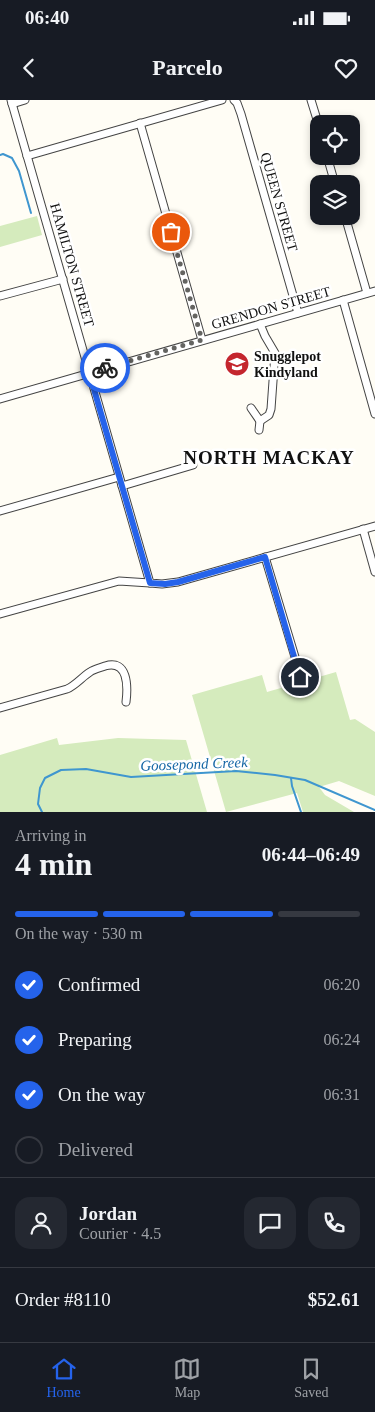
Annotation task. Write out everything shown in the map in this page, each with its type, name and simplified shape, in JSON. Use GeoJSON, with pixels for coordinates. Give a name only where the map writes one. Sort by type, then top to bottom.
{"type":"FeatureCollection","features":[{"type":"Feature","properties":{"kind":"street"},"geometry":{"type":"LineString","coordinates":[[12,102],[26,100]]}},
{"type":"Feature","properties":{"kind":"street"},"geometry":{"type":"LineString","coordinates":[[27,156],[222,100]]}},
{"type":"Feature","properties":{"kind":"street","name":"QUEEN STREET"},"geometry":{"type":"LineString","coordinates":[[234,100],[241,114],[298,313]]}},
{"type":"Feature","properties":{"kind":"street"},"geometry":{"type":"LineString","coordinates":[[311,100],[316,115]]}},
{"type":"Feature","properties":{"kind":"street","name":"HAMILTON STREET"},"geometry":{"type":"LineString","coordinates":[[12,102],[150,583]]}},
{"type":"Feature","properties":{"kind":"street"},"geometry":{"type":"LineString","coordinates":[[140,123],[202,340]]}},
{"type":"Feature","properties":{"kind":"street"},"geometry":{"type":"LineString","coordinates":[[348,225],[367,293]]}},
{"type":"Feature","properties":{"kind":"street"},"geometry":{"type":"LineString","coordinates":[[0,296],[63,279]]}},
{"type":"Feature","properties":{"kind":"street","name":"GRENDON STREET"},"geometry":{"type":"LineString","coordinates":[[0,399],[375,291]]}},
{"type":"Feature","properties":{"kind":"street"},"geometry":{"type":"LineString","coordinates":[[343,300],[375,414]]}},
{"type":"Feature","properties":{"kind":"street"},"geometry":{"type":"LineString","coordinates":[[260,324],[276,353],[276,358],[272,409],[260,421]]}},
{"type":"Feature","properties":{"kind":"street"},"geometry":{"type":"LineString","coordinates":[[251,408],[260,421],[259,430]]}},
{"type":"Feature","properties":{"kind":"street"},"geometry":{"type":"LineString","coordinates":[[122,486],[193,465]]}},
{"type":"Feature","properties":{"kind":"street"},"geometry":{"type":"LineString","coordinates":[[0,511],[119,477]]}},
{"type":"Feature","properties":{"kind":"street"},"geometry":{"type":"LineString","coordinates":[[0,614],[119,581],[165,584],[178,582],[375,526]]}},
{"type":"Feature","properties":{"kind":"street"},"geometry":{"type":"LineString","coordinates":[[363,529],[375,572]]}},
{"type":"Feature","properties":{"kind":"street"},"geometry":{"type":"LineString","coordinates":[[265,557],[300,677]]}},
{"type":"Feature","properties":{"kind":"street"},"geometry":{"type":"LineString","coordinates":[[0,708],[67,689],[92,671],[113,664],[123,671],[128,687],[126,702]]}},
{"type":"Feature","properties":{"kind":"green space"},"geometry":{"type":"Polygon","coordinates":[[[37,216],[42,235],[0,247],[0,226],[37,216]]]}},
{"type":"Feature","properties":{"kind":"green space"},"geometry":{"type":"Polygon","coordinates":[[[336,672],[350,720],[355,719],[375,732],[375,796],[339,781],[319,787],[325,795],[354,812],[303,812],[297,793],[226,812],[192,695],[262,675],[267,692],[336,672]]]}},
{"type":"Feature","properties":{"kind":"green space"},"geometry":{"type":"Polygon","coordinates":[[[57,738],[59,745],[118,738],[186,740],[207,812],[0,812],[0,755],[57,738]]]}},
{"type":"Feature","properties":{"kind":"waterway"},"geometry":{"type":"LineString","coordinates":[[0,155],[3,154],[12,158],[19,171],[31,213]]}},
{"type":"Feature","properties":{"kind":"waterway","name":"Goosepond Creek"},"geometry":{"type":"LineString","coordinates":[[42,812],[38,804],[40,788],[45,778],[61,770],[86,769],[131,777],[236,771],[275,775],[305,780],[375,810]]}},
{"type":"Feature","properties":{"kind":"waterway"},"geometry":{"type":"LineString","coordinates":[[291,778],[301,812]]}},
{"type":"Feature","properties":{"kind":"way so far"},"geometry":{"type":"LineString","coordinates":[[105,368],[202,340],[171,232]]}},
{"type":"Feature","properties":{"kind":"place","name":"Snugglepot Kindyland"},"geometry":{"type":"Point","coordinates":[237,364]}},
{"type":"Feature","properties":{"kind":"district","name":"NORTH MACKAY"},"geometry":{"type":"Point","coordinates":[269,457]}},
{"type":"Feature","properties":{"kind":"route"},"geometry":{"type":"LineString","coordinates":[[105,368],[89,372],[150,583],[165,584],[178,582],[265,557],[300,677]]}}]}
